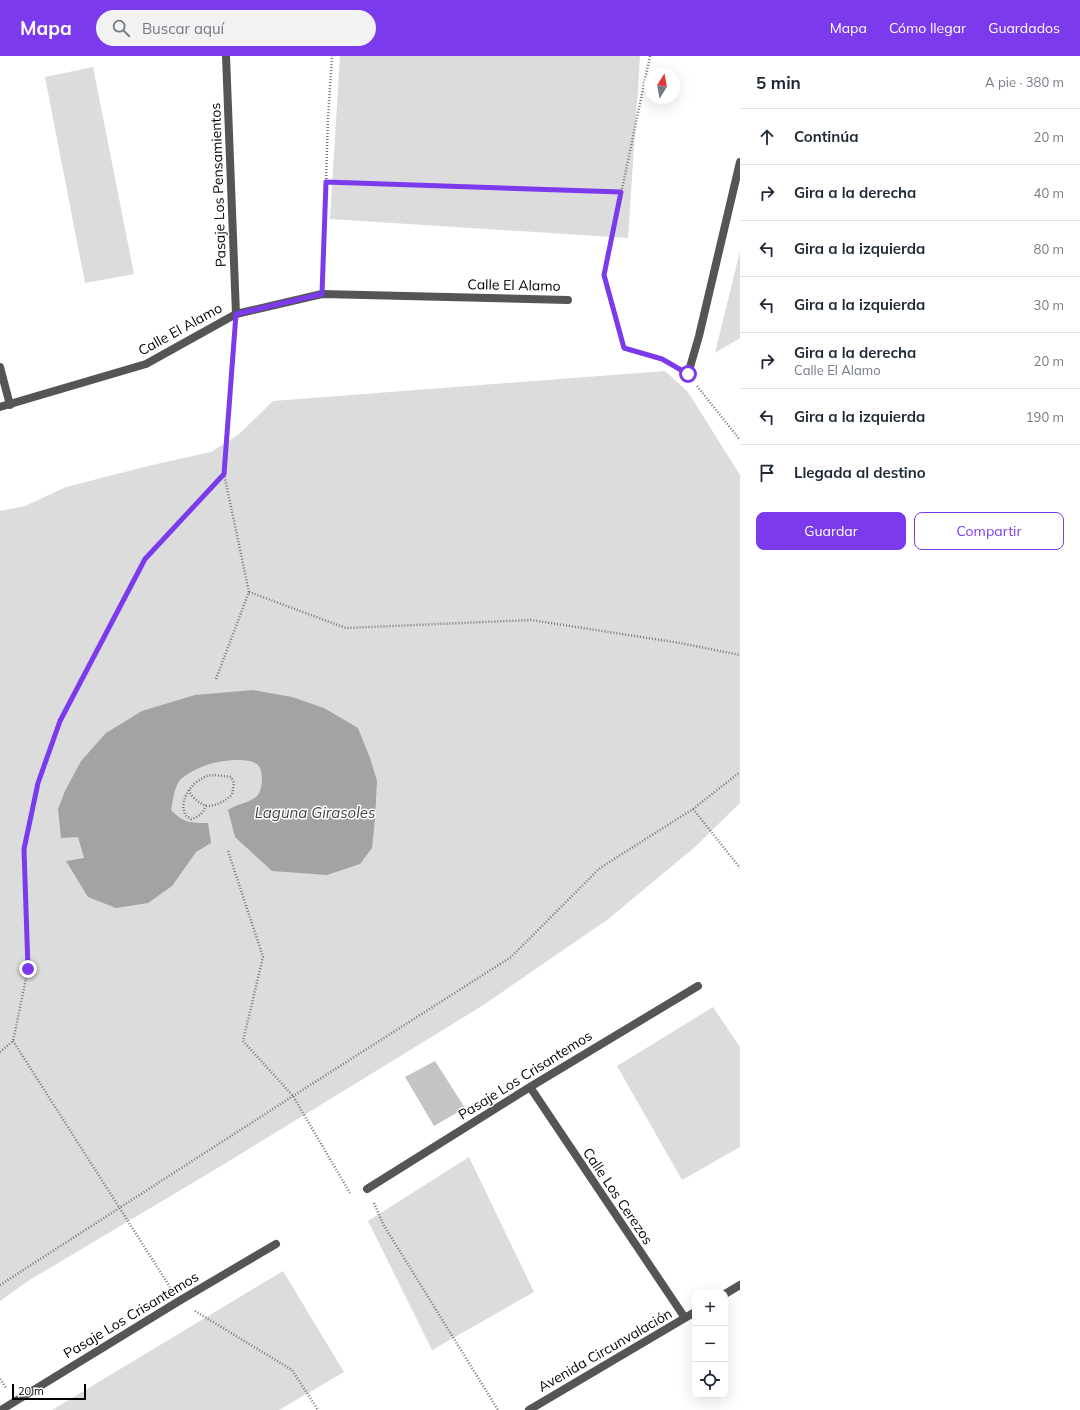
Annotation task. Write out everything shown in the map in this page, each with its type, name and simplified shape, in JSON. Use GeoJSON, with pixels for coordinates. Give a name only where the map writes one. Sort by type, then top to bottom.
{"type":"FeatureCollection","features":[{"type":"Feature","properties":{"kind":"street","name":"Pasaje Los Pensamientos"},"geometry":{"type":"LineString","coordinates":[[226,56],[236,314]]}},
{"type":"Feature","properties":{"kind":"street"},"geometry":{"type":"LineString","coordinates":[[688,374],[699,336],[740,162]]}},
{"type":"Feature","properties":{"kind":"street","name":"Calle El Alamo"},"geometry":{"type":"LineString","coordinates":[[0,407],[146,364],[236,314],[322,294],[568,300]]}},
{"type":"Feature","properties":{"kind":"street"},"geometry":{"type":"LineString","coordinates":[[0,367],[10,405]]}},
{"type":"Feature","properties":{"kind":"street","name":"Pasaje Los Crisantemos"},"geometry":{"type":"LineString","coordinates":[[367,1189],[530,1087],[698,986]]}},
{"type":"Feature","properties":{"kind":"street","name":"Calle Los Cerezos"},"geometry":{"type":"LineString","coordinates":[[530,1087],[685,1318]]}},
{"type":"Feature","properties":{"kind":"street","name":"Pasaje Los Crisantemos"},"geometry":{"type":"LineString","coordinates":[[1,1410],[179,1301],[276,1244]]}},
{"type":"Feature","properties":{"kind":"street"},"geometry":{"type":"LineString","coordinates":[[728,1292],[740,1285]]}},
{"type":"Feature","properties":{"kind":"street","name":"Avenida Circunvalación"},"geometry":{"type":"LineString","coordinates":[[529,1410],[692,1314]]}},
{"type":"Feature","properties":{"kind":"path"},"geometry":{"type":"LineString","coordinates":[[322,294],[332,56]]}},
{"type":"Feature","properties":{"kind":"path"},"geometry":{"type":"LineString","coordinates":[[650,56],[604,275],[624,348],[662,359],[688,374],[740,440]]}},
{"type":"Feature","properties":{"kind":"path"},"geometry":{"type":"LineString","coordinates":[[326,182],[621,192]]}},
{"type":"Feature","properties":{"kind":"path"},"geometry":{"type":"LineString","coordinates":[[216,680],[249,592],[224,474],[236,314]]}},
{"type":"Feature","properties":{"kind":"path"},"geometry":{"type":"LineString","coordinates":[[0,1052],[13,1041],[28,969],[24,849],[38,783],[60,721],[145,559],[224,474]]}},
{"type":"Feature","properties":{"kind":"path"},"geometry":{"type":"LineString","coordinates":[[249,592],[346,628],[531,620],[680,643],[740,655]]}},
{"type":"Feature","properties":{"kind":"path"},"geometry":{"type":"LineString","coordinates":[[0,1285],[511,957],[600,868],[692,809],[740,772]]}},
{"type":"Feature","properties":{"kind":"path"},"geometry":{"type":"LineString","coordinates":[[189,790],[190,794],[201,804],[206,806],[214,806],[232,796],[234,783],[231,777],[215,775],[206,776],[195,782],[189,790],[185,797],[185,815],[191,819],[198,817],[202,814],[206,806]]}},
{"type":"Feature","properties":{"kind":"path"},"geometry":{"type":"LineString","coordinates":[[692,809],[740,868]]}},
{"type":"Feature","properties":{"kind":"path"},"geometry":{"type":"LineString","coordinates":[[228,851],[263,957],[243,1041],[293,1096],[353,1197],[367,1189],[383,1224],[498,1410]]}},
{"type":"Feature","properties":{"kind":"path"},"geometry":{"type":"LineString","coordinates":[[13,1041],[179,1301],[292,1370],[318,1410]]}},
{"type":"Feature","properties":{"kind":"shaded area"},"geometry":{"type":"Polygon","coordinates":[[[340,56],[640,56],[628,238],[330,219],[340,56]]]}},
{"type":"Feature","properties":{"kind":"shaded area"},"geometry":{"type":"Polygon","coordinates":[[[93,67],[134,274],[85,283],[45,77],[93,67]]]}},
{"type":"Feature","properties":{"kind":"shaded area"},"geometry":{"type":"Polygon","coordinates":[[[740,251],[740,338],[715,353],[740,251]]]}},
{"type":"Feature","properties":{"kind":"shaded area"},"geometry":{"type":"Polygon","coordinates":[[[665,371],[688,392],[740,475],[740,803],[695,847],[607,920],[482,1006],[226,1163],[28,1281],[0,1301],[0,511],[25,506],[66,487],[152,465],[211,452],[238,435],[273,401],[665,371]]]}},
{"type":"Feature","properties":{"kind":"shaded area"},"geometry":{"type":"Polygon","coordinates":[[[713,1007],[740,1047],[740,1147],[682,1180],[617,1066],[713,1007]]]}},
{"type":"Feature","properties":{"kind":"shaded area"},"geometry":{"type":"Polygon","coordinates":[[[469,1157],[534,1292],[432,1350],[368,1221],[469,1157]]]}},
{"type":"Feature","properties":{"kind":"shaded area"},"geometry":{"type":"Polygon","coordinates":[[[283,1271],[344,1372],[279,1410],[52,1410],[283,1271]]]}},
{"type":"Feature","properties":{"kind":"water","name":"Laguna Girasoles"},"geometry":{"type":"Polygon","coordinates":[[[253,690],[292,697],[324,708],[358,728],[377,781],[372,848],[360,864],[327,875],[272,871],[235,837],[228,810],[250,801],[257,796],[262,783],[260,769],[254,762],[232,760],[201,767],[185,776],[176,786],[171,810],[183,820],[197,823],[208,823],[211,843],[196,852],[172,886],[148,903],[116,908],[88,897],[66,861],[84,858],[78,837],[61,838],[58,809],[65,791],[81,761],[106,733],[142,711],[195,695],[253,690]]]}},
{"type":"Feature","properties":{"kind":"building"},"geometry":{"type":"Polygon","coordinates":[[[435,1061],[465,1108],[434,1126],[405,1077],[435,1061]]]}},
{"type":"Feature","properties":{"kind":"route"},"geometry":{"type":"LineString","coordinates":[[28,969],[24,849],[38,783],[60,721],[145,559],[224,474],[236,314],[322,294],[326,182],[621,192],[604,275],[624,348],[662,359],[688,374]]}}]}
